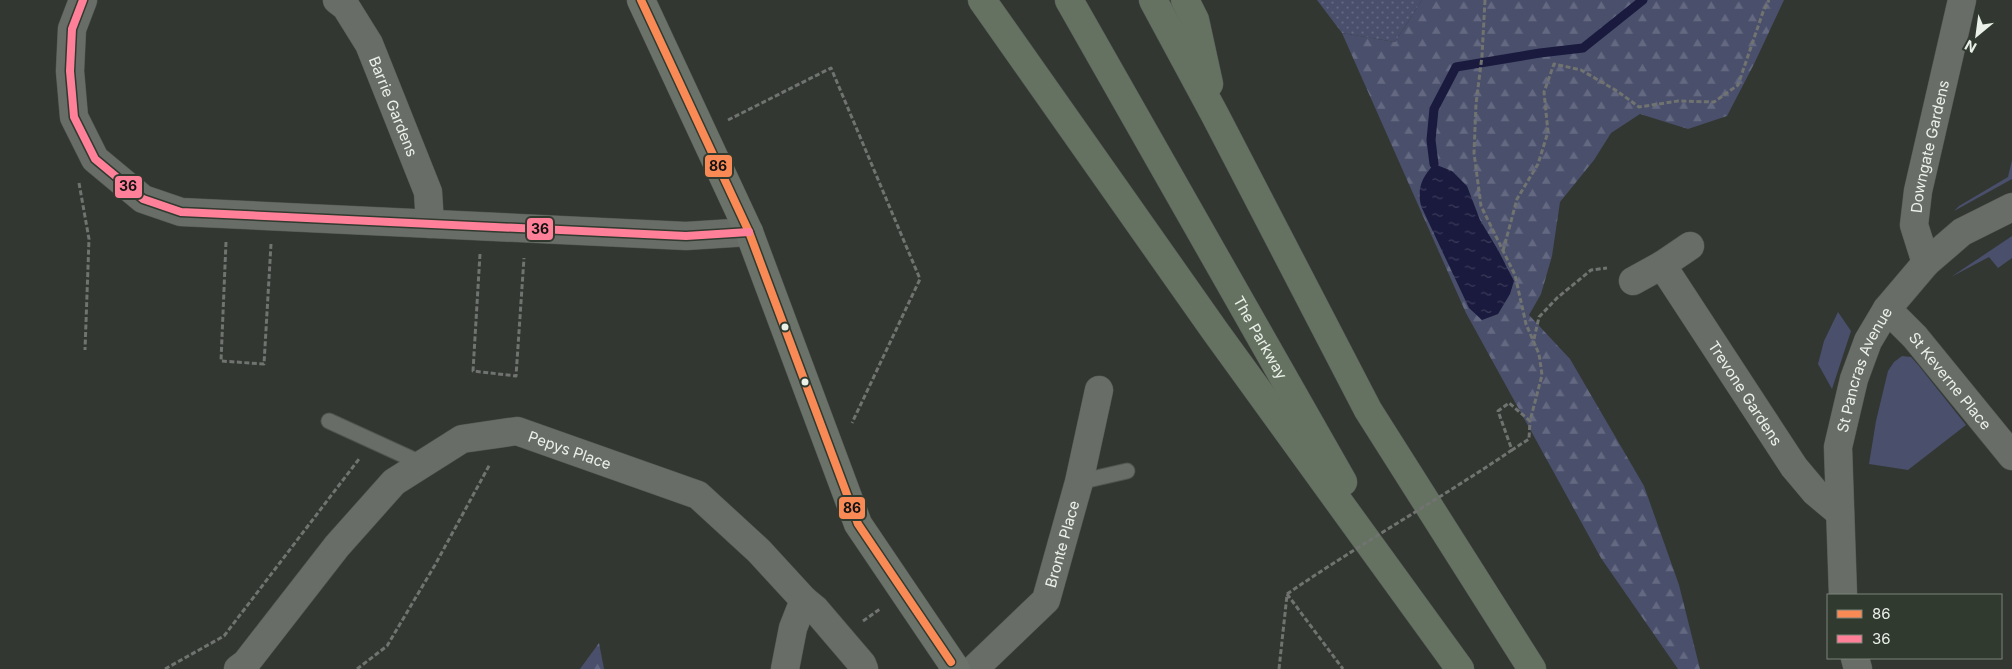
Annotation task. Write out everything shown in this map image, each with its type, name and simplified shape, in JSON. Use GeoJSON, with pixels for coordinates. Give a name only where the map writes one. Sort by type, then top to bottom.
{"type":"FeatureCollection","features":[{"type":"Feature","properties":{"kind":"highway"},"geometry":{"type":"LineString","coordinates":[[982,0],[1215,331],[1461,669]]}},
{"type":"Feature","properties":{"kind":"highway","name":"The Parkway"},"geometry":{"type":"LineString","coordinates":[[1069,0],[1216,261],[1391,564],[1461,669]]}},
{"type":"Feature","properties":{"kind":"highway"},"geometry":{"type":"LineString","coordinates":[[1153,0],[1216,115],[1368,410],[1532,669]]}},
{"type":"Feature","properties":{"kind":"highway"},"geometry":{"type":"LineString","coordinates":[[1184,0],[1195,20],[1216,115]]}},
{"type":"Feature","properties":{"kind":"street"},"geometry":{"type":"LineString","coordinates":[[83,0],[72,29],[70,71],[74,117],[95,159],[143,199],[181,212],[686,236],[749,232]]}},
{"type":"Feature","properties":{"kind":"street","name":"Barrie Gardens"},"geometry":{"type":"LineString","coordinates":[[337,0],[346,7],[369,44],[428,192],[430,224]]}},
{"type":"Feature","properties":{"kind":"street"},"geometry":{"type":"LineString","coordinates":[[641,0],[749,232],[858,524],[956,669]]}},
{"type":"Feature","properties":{"kind":"street","name":"Downgate Gardens"},"geometry":{"type":"LineString","coordinates":[[1926,263],[1914,225],[1918,191],[1962,0]]}},
{"type":"Feature","properties":{"kind":"street","name":"St Pancras Avenue"},"geometry":{"type":"LineString","coordinates":[[1842,594],[1838,447],[1854,379],[1868,341],[1887,309],[1926,263],[1962,232],[2012,207]]}},
{"type":"Feature","properties":{"kind":"street"},"geometry":{"type":"LineString","coordinates":[[1633,281],[1662,265],[1690,246]]}},
{"type":"Feature","properties":{"kind":"street","name":"Trevone Gardens"},"geometry":{"type":"LineString","coordinates":[[1662,265],[1794,467],[1815,492],[1840,513]]}},
{"type":"Feature","properties":{"kind":"street","name":"St Keverne Place"},"geometry":{"type":"LineString","coordinates":[[1887,309],[1916,337],[2012,456]]}},
{"type":"Feature","properties":{"kind":"street","name":"Bronte Place"},"geometry":{"type":"LineString","coordinates":[[974,669],[1046,600],[1079,482],[1099,390]]}},
{"type":"Feature","properties":{"kind":"street","name":"Pepys Place"},"geometry":{"type":"LineString","coordinates":[[238,669],[246,662],[337,546],[394,482],[462,439],[517,431],[698,495],[759,551],[804,600],[815,609],[840,637],[864,669]]}},
{"type":"Feature","properties":{"kind":"street"},"geometry":{"type":"LineString","coordinates":[[785,669],[793,628],[804,600]]}},
{"type":"Feature","properties":{"kind":"lane"},"geometry":{"type":"LineString","coordinates":[[329,420],[423,464]]}},
{"type":"Feature","properties":{"kind":"lane"},"geometry":{"type":"LineString","coordinates":[[1079,482],[1127,471]]}},
{"type":"Feature","properties":{"kind":"path"},"geometry":{"type":"LineString","coordinates":[[1279,669],[1287,594],[1340,558],[1457,487],[1529,439],[1530,421],[1542,375],[1539,354],[1526,324],[1515,275],[1481,206],[1474,153],[1476,104],[1482,56],[1485,0]]}},
{"type":"Feature","properties":{"kind":"path"},"geometry":{"type":"LineString","coordinates":[[1503,252],[1517,199],[1538,164],[1548,132],[1544,92],[1554,64],[1581,70],[1617,91],[1639,107],[1678,100],[1714,102],[1738,85],[1760,20],[1769,0]]}},
{"type":"Feature","properties":{"kind":"path"},"geometry":{"type":"LineString","coordinates":[[702,133],[831,68],[920,279],[834,460]]}},
{"type":"Feature","properties":{"kind":"path"},"geometry":{"type":"LineString","coordinates":[[79,176],[79,186],[89,239],[85,350]]}},
{"type":"Feature","properties":{"kind":"path"},"geometry":{"type":"LineString","coordinates":[[228,214],[221,360],[264,364],[273,216]]}},
{"type":"Feature","properties":{"kind":"path"},"geometry":{"type":"LineString","coordinates":[[481,226],[473,371],[516,376],[526,228]]}},
{"type":"Feature","properties":{"kind":"path"},"geometry":{"type":"LineString","coordinates":[[1534,340],[1539,316],[1573,283],[1591,270],[1604,267],[1621,271],[1633,281]]}},
{"type":"Feature","properties":{"kind":"path"},"geometry":{"type":"LineString","coordinates":[[1512,450],[1498,411],[1509,403],[1530,421]]}},
{"type":"Feature","properties":{"kind":"path"},"geometry":{"type":"LineString","coordinates":[[358,669],[387,646],[435,565],[507,433]]}},
{"type":"Feature","properties":{"kind":"path"},"geometry":{"type":"LineString","coordinates":[[165,669],[224,636],[373,441]]}},
{"type":"Feature","properties":{"kind":"path"},"geometry":{"type":"LineString","coordinates":[[840,637],[905,593]]}},
{"type":"Feature","properties":{"kind":"path"},"geometry":{"type":"LineString","coordinates":[[1287,594],[1343,669]]}},
{"type":"Feature","properties":{"kind":"green space"},"geometry":{"type":"Polygon","coordinates":[[[1317,0],[1422,0],[1395,42],[1342,33],[1317,0]]]}},
{"type":"Feature","properties":{"kind":"green space"},"geometry":{"type":"Polygon","coordinates":[[[1422,0],[1784,0],[1727,116],[1688,129],[1640,114],[1611,133],[1594,160],[1560,202],[1552,256],[1541,294],[1529,315],[1570,359],[1644,486],[1679,585],[1700,669],[1678,669],[1601,558],[1466,313],[1342,33],[1395,42],[1422,0]]]}},
{"type":"Feature","properties":{"kind":"green space"},"geometry":{"type":"Polygon","coordinates":[[[2012,160],[2012,179],[1954,211],[1959,206],[2008,177],[2012,160]]]}},
{"type":"Feature","properties":{"kind":"green space"},"geometry":{"type":"Polygon","coordinates":[[[2012,236],[2012,258],[1998,268],[1989,257],[1951,277],[2012,236]]]}},
{"type":"Feature","properties":{"kind":"green space"},"geometry":{"type":"Polygon","coordinates":[[[1838,312],[1851,331],[1832,389],[1818,364],[1824,341],[1838,312]]]}},
{"type":"Feature","properties":{"kind":"green space"},"geometry":{"type":"Polygon","coordinates":[[[1902,356],[1911,357],[1966,425],[1908,470],[1869,464],[1876,421],[1888,371],[1894,362],[1902,356]]]}},
{"type":"Feature","properties":{"kind":"green space"},"geometry":{"type":"Polygon","coordinates":[[[599,643],[604,669],[580,669],[599,643]]]}},
{"type":"Feature","properties":{"kind":"water"},"geometry":{"type":"Polygon","coordinates":[[[1434,164],[1452,171],[1467,186],[1480,220],[1514,281],[1510,294],[1498,314],[1482,320],[1469,308],[1421,206],[1420,188],[1426,174],[1434,164]]]}},
{"type":"Feature","properties":{"kind":"waterway"},"geometry":{"type":"LineString","coordinates":[[1434,164],[1431,140],[1434,109],[1456,67],[1583,48],[1643,0]]}},
{"type":"Feature","properties":{"kind":"transit line","name":"36"},"geometry":{"type":"LineString","coordinates":[[83,0],[72,29],[70,71],[74,117],[95,159],[143,199],[181,212],[686,236],[749,232]]}},
{"type":"Feature","properties":{"kind":"transit line","name":"86"},"geometry":{"type":"LineString","coordinates":[[641,0],[749,232],[858,524],[951,662]]}}]}
